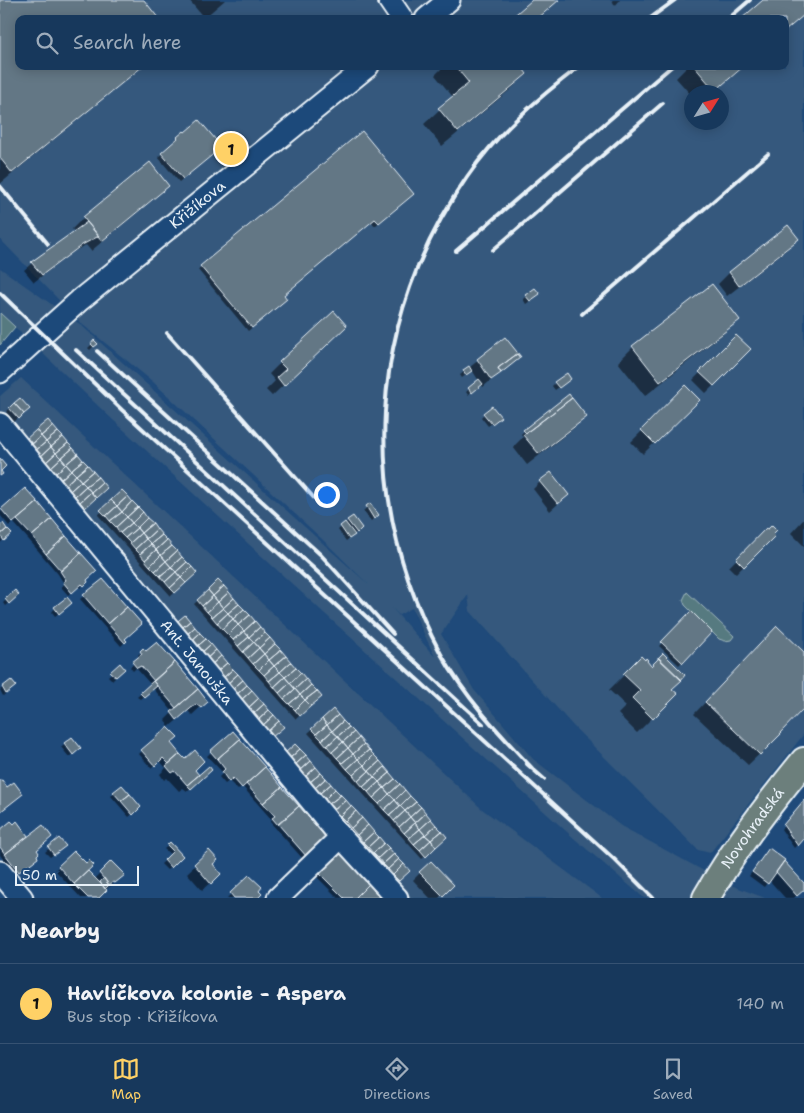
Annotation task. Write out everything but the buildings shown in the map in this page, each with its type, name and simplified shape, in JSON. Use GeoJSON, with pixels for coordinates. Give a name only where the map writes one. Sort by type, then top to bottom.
{"type":"FeatureCollection","features":[{"type":"Feature","properties":{"kind":"main road","name":"Novohradská"},"geometry":{"type":"LineString","coordinates":[[706,898],[757,819],[804,762]]}},
{"type":"Feature","properties":{"kind":"street"},"geometry":{"type":"LineString","coordinates":[[389,0],[399,15]]}},
{"type":"Feature","properties":{"kind":"street"},"geometry":{"type":"LineString","coordinates":[[431,15],[450,0]]}},
{"type":"Feature","properties":{"kind":"street","name":"Křižíkova"},"geometry":{"type":"LineString","coordinates":[[0,372],[51,326],[363,70]]}},
{"type":"Feature","properties":{"kind":"street","name":"Ant. Janouška"},"geometry":{"type":"LineString","coordinates":[[0,424],[340,837],[397,898]]}},
{"type":"Feature","properties":{"kind":"street"},"geometry":{"type":"LineString","coordinates":[[278,898],[340,837]]}},
{"type":"Feature","properties":{"kind":"street"},"geometry":{"type":"LineString","coordinates":[[0,872],[14,895]]}},
{"type":"Feature","properties":{"kind":"shaded area"},"geometry":{"type":"Polygon","coordinates":[[[0,0],[804,0],[804,734],[710,853],[698,850],[574,727],[470,611],[468,595],[441,634],[474,690],[533,759],[621,826],[728,884],[765,898],[644,898],[576,840],[337,625],[113,420],[0,313],[0,268],[81,325],[368,584],[152,381],[83,325],[0,239],[0,0]],[[392,608],[435,657],[412,608],[399,615],[392,608]]]}},
{"type":"Feature","properties":{"kind":"shaded area"},"geometry":{"type":"Polygon","coordinates":[[[21,378],[482,809],[602,898],[397,898],[0,424],[0,396],[21,378]]]}},
{"type":"Feature","properties":{"kind":"green space"},"geometry":{"type":"Polygon","coordinates":[[[0,313],[15,327],[0,345],[0,313]]]}},
{"type":"Feature","properties":{"kind":"green space"},"geometry":{"type":"Polygon","coordinates":[[[687,592],[734,636],[731,640],[719,639],[685,605],[683,600],[687,592]]]}},
{"type":"Feature","properties":{"kind":"railway"},"geometry":{"type":"LineString","coordinates":[[654,15],[675,0]]}},
{"type":"Feature","properties":{"kind":"railway"},"geometry":{"type":"LineString","coordinates":[[733,15],[750,0]]}},
{"type":"Feature","properties":{"kind":"railway"},"geometry":{"type":"LineString","coordinates":[[532,768],[471,699],[450,670],[414,595],[396,534],[386,473],[385,412],[393,351],[409,291],[434,233],[467,177],[491,146],[519,117],[575,70]]}},
{"type":"Feature","properties":{"kind":"railway"},"geometry":{"type":"LineString","coordinates":[[456,251],[667,70]]}},
{"type":"Feature","properties":{"kind":"railway"},"geometry":{"type":"LineString","coordinates":[[493,250],[663,103]]}},
{"type":"Feature","properties":{"kind":"railway"},"geometry":{"type":"LineString","coordinates":[[582,314],[768,154]]}},
{"type":"Feature","properties":{"kind":"railway"},"geometry":{"type":"LineString","coordinates":[[0,186],[48,244]]}},
{"type":"Feature","properties":{"kind":"railway"},"geometry":{"type":"LineString","coordinates":[[0,293],[122,410],[614,859],[653,898]]}},
{"type":"Feature","properties":{"kind":"railway"},"geometry":{"type":"LineString","coordinates":[[167,333],[314,498]]}},
{"type":"Feature","properties":{"kind":"railway"},"geometry":{"type":"LineString","coordinates":[[76,350],[483,724]]}},
{"type":"Feature","properties":{"kind":"railway"},"geometry":{"type":"LineString","coordinates":[[97,351],[321,555],[393,634]]}},
{"type":"Feature","properties":{"kind":"railway"},"geometry":{"type":"LineString","coordinates":[[527,764],[544,779]]}},
{"type":"Feature","properties":{"kind":"place","name":"Havlíčkova kolonie - Aspera"},"geometry":{"type":"Point","coordinates":[231,149]}}]}
